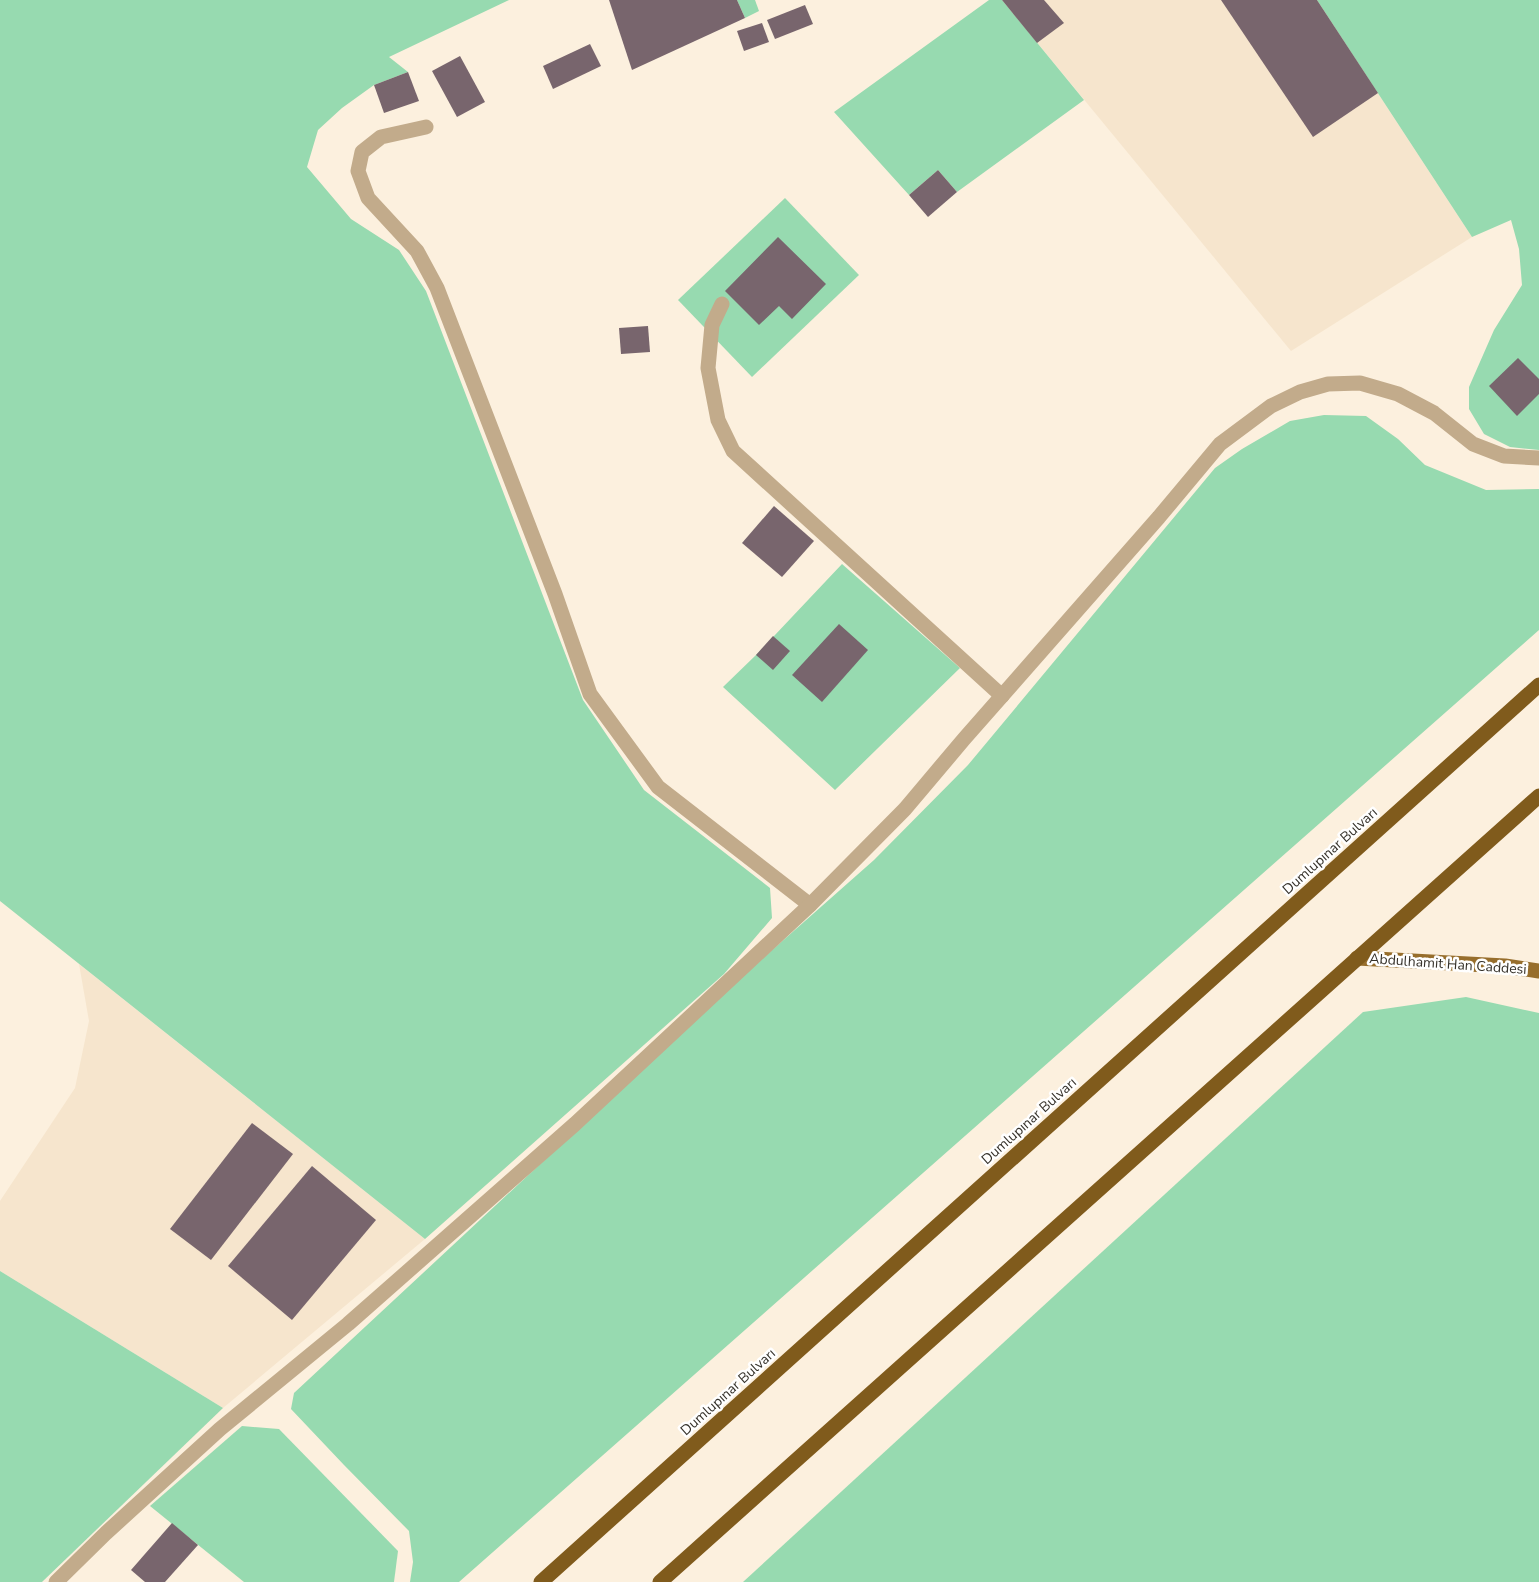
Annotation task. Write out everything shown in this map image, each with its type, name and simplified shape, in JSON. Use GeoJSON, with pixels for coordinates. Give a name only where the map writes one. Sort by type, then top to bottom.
{"type":"FeatureCollection","features":[{"type":"Feature","properties":{"kind":"highway","name":"Dumlupınar Bulvarı"},"geometry":{"type":"LineString","coordinates":[[541,1582],[1539,685]]}},
{"type":"Feature","properties":{"kind":"highway"},"geometry":{"type":"LineString","coordinates":[[660,1582],[1539,796]]}},
{"type":"Feature","properties":{"kind":"main road","name":"Abdulhamit Han Caddesi"},"geometry":{"type":"LineString","coordinates":[[1357,958],[1505,966],[1539,971]]}},
{"type":"Feature","properties":{"kind":"street"},"geometry":{"type":"LineString","coordinates":[[426,127],[381,137],[362,152],[358,171],[368,198],[417,251],[437,288],[555,594],[590,694],[658,787],[810,906]]}},
{"type":"Feature","properties":{"kind":"street"},"geometry":{"type":"LineString","coordinates":[[722,304],[712,325],[708,368],[718,420],[733,451],[1002,696]]}},
{"type":"Feature","properties":{"kind":"street"},"geometry":{"type":"LineString","coordinates":[[56,1582],[106,1533],[220,1429],[348,1324],[560,1138],[810,906],[905,809],[1159,517],[1220,444],[1271,406],[1300,392],[1328,384],[1360,383],[1398,394],[1434,413],[1473,444],[1504,456],[1539,458]]}},
{"type":"Feature","properties":{"kind":"shaded area"},"geometry":{"type":"Polygon","coordinates":[[[1002,0],[1317,0],[1472,237],[1291,351],[1002,0]]]}},
{"type":"Feature","properties":{"kind":"shaded area"},"geometry":{"type":"Polygon","coordinates":[[[79,964],[425,1239],[223,1408],[0,1271],[0,1201],[75,1088],[89,1021],[79,964]]]}},
{"type":"Feature","properties":{"kind":"green space"},"geometry":{"type":"Polygon","coordinates":[[[0,0],[509,0],[389,57],[408,72],[374,85],[342,108],[318,130],[307,167],[351,219],[399,250],[426,291],[583,700],[644,790],[770,888],[772,918],[724,974],[425,1239],[0,901],[0,0]]]}},
{"type":"Feature","properties":{"kind":"green space"},"geometry":{"type":"Polygon","coordinates":[[[737,0],[755,0],[759,11],[745,18],[737,0]]]}},
{"type":"Feature","properties":{"kind":"green space"},"geometry":{"type":"Polygon","coordinates":[[[989,0],[1002,0],[1084,100],[957,192],[938,170],[909,195],[834,112],[989,0]]]}},
{"type":"Feature","properties":{"kind":"green space"},"geometry":{"type":"Polygon","coordinates":[[[1317,0],[1539,0],[1539,450],[1510,447],[1484,434],[1469,409],[1469,387],[1494,330],[1522,285],[1519,249],[1511,220],[1472,237],[1317,0]]]}},
{"type":"Feature","properties":{"kind":"green space"},"geometry":{"type":"Polygon","coordinates":[[[785,198],[859,275],[752,377],[678,300],[785,198]]]}},
{"type":"Feature","properties":{"kind":"green space"},"geometry":{"type":"Polygon","coordinates":[[[1324,415],[1366,416],[1398,439],[1425,465],[1486,490],[1539,489],[1539,630],[459,1582],[410,1582],[413,1562],[409,1531],[291,1409],[294,1393],[737,981],[874,860],[968,765],[1215,468],[1242,449],[1290,421],[1324,415]]]}},
{"type":"Feature","properties":{"kind":"green space"},"geometry":{"type":"Polygon","coordinates":[[[842,564],[960,668],[835,790],[723,687],[842,564]]]}},
{"type":"Feature","properties":{"kind":"green space"},"geometry":{"type":"Polygon","coordinates":[[[1466,997],[1539,1013],[1539,1582],[743,1582],[1363,1012],[1466,997]]]}},
{"type":"Feature","properties":{"kind":"green space"},"geometry":{"type":"Polygon","coordinates":[[[0,1271],[223,1408],[42,1582],[0,1582],[0,1271]]]}},
{"type":"Feature","properties":{"kind":"green space"},"geometry":{"type":"Polygon","coordinates":[[[242,1426],[279,1429],[398,1551],[394,1582],[244,1582],[150,1506],[242,1426]]]}},
{"type":"Feature","properties":{"kind":"building"},"geometry":{"type":"Polygon","coordinates":[[[609,0],[737,0],[745,18],[632,70],[609,0]]]}},
{"type":"Feature","properties":{"kind":"building"},"geometry":{"type":"Polygon","coordinates":[[[1002,0],[1044,0],[1064,23],[1037,43],[1002,0]]]}},
{"type":"Feature","properties":{"kind":"building"},"geometry":{"type":"Polygon","coordinates":[[[1221,0],[1317,0],[1378,93],[1313,137],[1221,0]]]}},
{"type":"Feature","properties":{"kind":"building"},"geometry":{"type":"Polygon","coordinates":[[[805,5],[813,24],[775,39],[767,20],[805,5]]]}},
{"type":"Feature","properties":{"kind":"building"},"geometry":{"type":"Polygon","coordinates":[[[762,23],[769,42],[744,51],[737,31],[762,23]]]}},
{"type":"Feature","properties":{"kind":"building"},"geometry":{"type":"Polygon","coordinates":[[[590,44],[601,66],[553,89],[543,66],[590,44]]]}},
{"type":"Feature","properties":{"kind":"building"},"geometry":{"type":"Polygon","coordinates":[[[460,56],[485,102],[457,117],[432,71],[460,56]]]}},
{"type":"Feature","properties":{"kind":"building"},"geometry":{"type":"Polygon","coordinates":[[[408,72],[419,101],[384,113],[374,85],[408,72]]]}},
{"type":"Feature","properties":{"kind":"building"},"geometry":{"type":"Polygon","coordinates":[[[938,170],[957,192],[928,217],[909,195],[938,170]]]}},
{"type":"Feature","properties":{"kind":"building"},"geometry":{"type":"Polygon","coordinates":[[[778,237],[826,284],[792,319],[779,306],[759,325],[725,291],[778,237]]]}},
{"type":"Feature","properties":{"kind":"building"},"geometry":{"type":"Polygon","coordinates":[[[648,326],[650,352],[621,354],[619,328],[648,326]]]}},
{"type":"Feature","properties":{"kind":"building"},"geometry":{"type":"Polygon","coordinates":[[[1518,358],[1539,379],[1539,394],[1517,416],[1489,386],[1518,358]]]}},
{"type":"Feature","properties":{"kind":"building"},"geometry":{"type":"Polygon","coordinates":[[[774,506],[814,541],[782,577],[742,543],[774,506]]]}},
{"type":"Feature","properties":{"kind":"building"},"geometry":{"type":"Polygon","coordinates":[[[839,624],[868,650],[822,702],[792,675],[839,624]]]}},
{"type":"Feature","properties":{"kind":"building"},"geometry":{"type":"Polygon","coordinates":[[[773,636],[790,651],[773,670],[756,655],[773,636]]]}},
{"type":"Feature","properties":{"kind":"building"},"geometry":{"type":"Polygon","coordinates":[[[252,1123],[293,1154],[211,1260],[170,1229],[252,1123]]]}},
{"type":"Feature","properties":{"kind":"building"},"geometry":{"type":"Polygon","coordinates":[[[312,1166],[376,1220],[292,1320],[228,1266],[312,1166]]]}},
{"type":"Feature","properties":{"kind":"building"},"geometry":{"type":"Polygon","coordinates":[[[172,1523],[198,1545],[165,1582],[145,1582],[131,1570],[172,1523]]]}}]}
